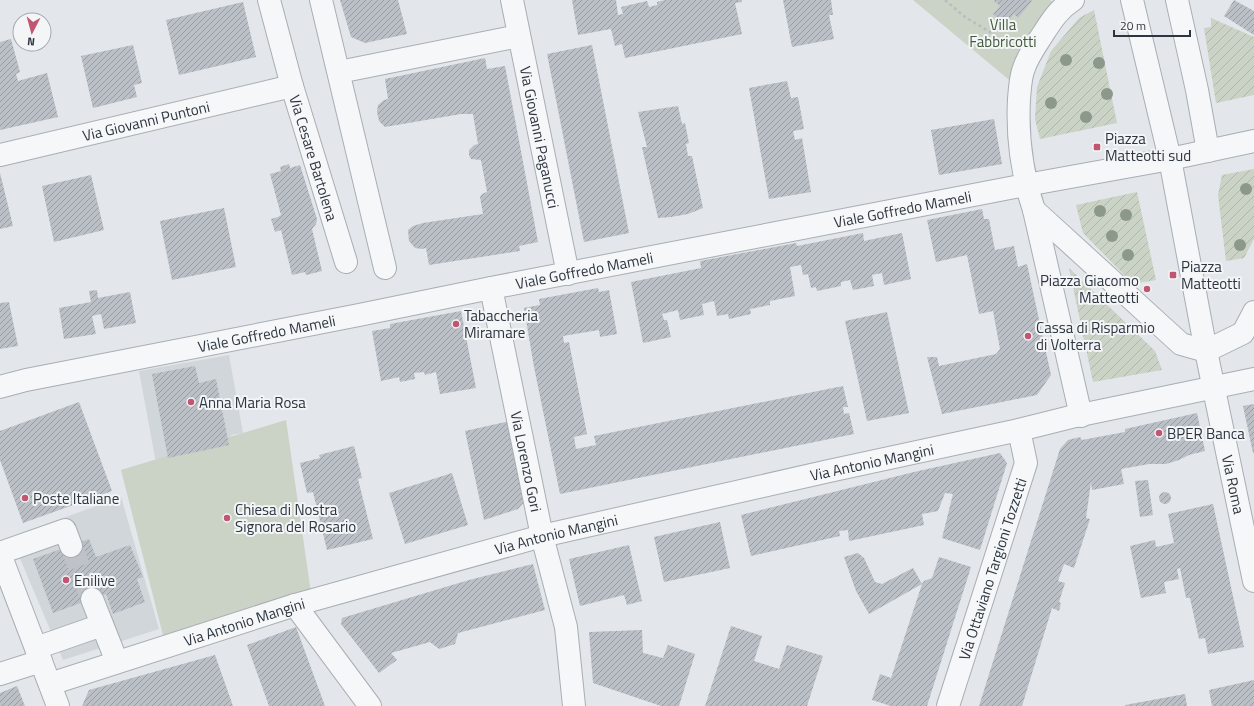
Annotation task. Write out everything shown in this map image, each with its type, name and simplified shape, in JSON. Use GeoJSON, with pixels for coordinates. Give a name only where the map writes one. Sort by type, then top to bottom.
{"type":"FeatureCollection","features":[{"type":"Feature","properties":{"kind":"street","name":"Via Cesare Bartolena"},"geometry":{"type":"LineString","coordinates":[[269,0],[292,86],[346,262]]}},
{"type":"Feature","properties":{"kind":"street"},"geometry":{"type":"LineString","coordinates":[[321,0],[385,268]]}},
{"type":"Feature","properties":{"kind":"street","name":"Via Giovanni Paganucci"},"geometry":{"type":"LineString","coordinates":[[512,0],[568,274]]}},
{"type":"Feature","properties":{"kind":"street"},"geometry":{"type":"LineString","coordinates":[[1073,0],[1061,8],[1030,54],[1023,70],[1018,112],[1019,138],[1026,185],[1034,210],[1076,416],[1254,379]]}},
{"type":"Feature","properties":{"kind":"street"},"geometry":{"type":"LineString","coordinates":[[1132,0],[1170,159],[1213,388]]}},
{"type":"Feature","properties":{"kind":"street"},"geometry":{"type":"LineString","coordinates":[[1177,0],[1197,90],[1208,151]]}},
{"type":"Feature","properties":{"kind":"street"},"geometry":{"type":"LineString","coordinates":[[339,72],[519,36]]}},
{"type":"Feature","properties":{"kind":"street","name":"Via Giovanni Puntoni"},"geometry":{"type":"LineString","coordinates":[[0,155],[292,86]]}},
{"type":"Feature","properties":{"kind":"street","name":"Viale Goffredo Mameli"},"geometry":{"type":"LineString","coordinates":[[0,387],[26,380],[491,288],[1026,185],[1170,159],[1254,141]]}},
{"type":"Feature","properties":{"kind":"street"},"geometry":{"type":"LineString","coordinates":[[1034,210],[1182,344],[1206,351],[1243,333],[1254,312]]}},
{"type":"Feature","properties":{"kind":"street","name":"Via Lorenzo Gori"},"geometry":{"type":"LineString","coordinates":[[491,288],[542,536],[566,627],[577,705]]}},
{"type":"Feature","properties":{"kind":"street","name":"Via Roma"},"geometry":{"type":"LineString","coordinates":[[1213,388],[1254,581]]}},
{"type":"Feature","properties":{"kind":"street","name":"Via Antonio Mangini"},"geometry":{"type":"LineString","coordinates":[[50,684],[295,605],[542,536],[1076,416]]}},
{"type":"Feature","properties":{"kind":"street","name":"Via Ottaviano Targioni Tozzetti"},"geometry":{"type":"LineString","coordinates":[[948,706],[1026,463],[1019,430]]}},
{"type":"Feature","properties":{"kind":"street"},"geometry":{"type":"LineString","coordinates":[[58,706],[0,553],[65,530],[71,546]]}},
{"type":"Feature","properties":{"kind":"street"},"geometry":{"type":"LineString","coordinates":[[92,599],[117,662]]}},
{"type":"Feature","properties":{"kind":"street"},"geometry":{"type":"LineString","coordinates":[[295,605],[370,706]]}},
{"type":"Feature","properties":{"kind":"street"},"geometry":{"type":"LineString","coordinates":[[0,674],[102,625]]}},
{"type":"Feature","properties":{"kind":"path"},"geometry":{"type":"LineString","coordinates":[[945,0],[965,17],[1019,50],[1030,54]]}},
{"type":"Feature","properties":{"kind":"shaded area","name":"Anna Maria Rosa"},"geometry":{"type":"Polygon","coordinates":[[[229,355],[243,433],[231,435],[233,450],[156,463],[139,371],[229,355]]]}},
{"type":"Feature","properties":{"kind":"shaded area"},"geometry":{"type":"Polygon","coordinates":[[[121,497],[159,629],[63,660],[11,537],[121,497]]]}},
{"type":"Feature","properties":{"kind":"green space","name":"Villa Fabbricotti"},"geometry":{"type":"Polygon","coordinates":[[[913,0],[1050,0],[1061,8],[1020,89],[913,0]]]}},
{"type":"Feature","properties":{"kind":"green space"},"geometry":{"type":"Polygon","coordinates":[[[1094,10],[1117,123],[1040,139],[1035,119],[1037,87],[1051,51],[1079,18],[1094,10]]]}},
{"type":"Feature","properties":{"kind":"green space"},"geometry":{"type":"Polygon","coordinates":[[[1211,18],[1254,37],[1254,95],[1216,103],[1204,28],[1211,27],[1211,18]]]}},
{"type":"Feature","properties":{"kind":"green space"},"geometry":{"type":"Polygon","coordinates":[[[1254,169],[1254,239],[1244,258],[1226,261],[1218,195],[1222,175],[1254,169]]]}},
{"type":"Feature","properties":{"kind":"green space"},"geometry":{"type":"Polygon","coordinates":[[[1137,192],[1156,280],[1133,284],[1083,233],[1076,205],[1137,192]]]}},
{"type":"Feature","properties":{"kind":"green space"},"geometry":{"type":"Polygon","coordinates":[[[1069,268],[1155,351],[1162,370],[1093,382],[1069,268]]]}},
{"type":"Feature","properties":{"kind":"green space"},"geometry":{"type":"Polygon","coordinates":[[[286,420],[312,600],[166,647],[121,470],[286,420]]]}},
{"type":"Feature","properties":{"kind":"building"},"geometry":{"type":"Polygon","coordinates":[[[340,0],[398,0],[407,34],[365,43],[351,37],[340,0]]]}},
{"type":"Feature","properties":{"kind":"building"},"geometry":{"type":"Polygon","coordinates":[[[572,0],[616,0],[618,15],[623,14],[621,7],[647,1],[649,7],[657,5],[657,2],[665,0],[742,0],[742,2],[735,3],[742,34],[625,58],[622,44],[615,46],[611,29],[578,35],[572,0]]]}},
{"type":"Feature","properties":{"kind":"building"},"geometry":{"type":"Polygon","coordinates":[[[783,0],[831,0],[833,15],[829,15],[834,39],[792,47],[783,0]]]}},
{"type":"Feature","properties":{"kind":"building"},"geometry":{"type":"Polygon","coordinates":[[[1234,0],[1254,11],[1254,35],[1224,16],[1234,0]]]}},
{"type":"Feature","properties":{"kind":"building"},"geometry":{"type":"Polygon","coordinates":[[[994,1],[1032,1],[1018,18],[1014,14],[1005,25],[993,14],[1000,6],[994,1]]]}},
{"type":"Feature","properties":{"kind":"building"},"geometry":{"type":"Polygon","coordinates":[[[243,2],[256,57],[179,75],[166,20],[243,2]]]}},
{"type":"Feature","properties":{"kind":"building"},"geometry":{"type":"Polygon","coordinates":[[[11,39],[12,52],[15,52],[20,72],[16,74],[18,81],[47,73],[58,117],[0,130],[0,42],[11,39]]]}},
{"type":"Feature","properties":{"kind":"building"},"geometry":{"type":"Polygon","coordinates":[[[133,45],[142,83],[134,85],[137,97],[93,108],[81,56],[133,45]]]}},
{"type":"Feature","properties":{"kind":"building"},"geometry":{"type":"Polygon","coordinates":[[[592,45],[629,233],[584,242],[547,54],[592,45]]]}},
{"type":"Feature","properties":{"kind":"building"},"geometry":{"type":"Polygon","coordinates":[[[485,58],[487,69],[505,66],[538,242],[519,246],[520,251],[429,265],[426,248],[415,248],[409,241],[408,230],[413,226],[423,223],[483,214],[480,197],[482,194],[487,192],[481,160],[471,159],[469,155],[469,150],[474,145],[478,144],[473,114],[461,114],[385,127],[379,121],[377,112],[378,105],[384,100],[388,99],[385,79],[485,58]]]}},
{"type":"Feature","properties":{"kind":"building"},"geometry":{"type":"Polygon","coordinates":[[[787,81],[791,98],[798,97],[804,129],[793,131],[795,140],[802,138],[811,192],[769,199],[749,88],[787,81]]]}},
{"type":"Feature","properties":{"kind":"building"},"geometry":{"type":"Polygon","coordinates":[[[678,106],[682,124],[685,123],[689,143],[686,144],[688,156],[692,156],[703,208],[688,214],[658,218],[642,147],[647,147],[638,112],[678,106]]]}},
{"type":"Feature","properties":{"kind":"building"},"geometry":{"type":"Polygon","coordinates":[[[994,119],[1002,164],[939,175],[931,130],[994,119]]]}},
{"type":"Feature","properties":{"kind":"building"},"geometry":{"type":"Polygon","coordinates":[[[289,164],[290,168],[300,165],[317,219],[316,224],[312,229],[322,271],[306,275],[305,272],[292,275],[281,230],[275,232],[271,219],[281,215],[270,174],[281,171],[280,167],[289,164]]]}},
{"type":"Feature","properties":{"kind":"building"},"geometry":{"type":"Polygon","coordinates":[[[0,173],[13,226],[0,229],[0,173]]]}},
{"type":"Feature","properties":{"kind":"building"},"geometry":{"type":"Polygon","coordinates":[[[91,175],[104,230],[54,242],[42,186],[91,175]]]}},
{"type":"Feature","properties":{"kind":"building"},"geometry":{"type":"Polygon","coordinates":[[[224,208],[236,267],[172,280],[160,221],[224,208]]]}},
{"type":"Feature","properties":{"kind":"building"},"geometry":{"type":"Polygon","coordinates":[[[982,209],[984,219],[989,219],[995,250],[1014,246],[1018,267],[1027,264],[1051,375],[1037,395],[942,414],[927,357],[937,357],[939,366],[996,354],[1000,349],[993,311],[979,314],[967,255],[936,262],[927,220],[982,209]]]}},
{"type":"Feature","properties":{"kind":"building"},"geometry":{"type":"Polygon","coordinates":[[[863,233],[864,241],[902,233],[911,279],[884,285],[882,273],[872,275],[874,286],[853,290],[850,280],[841,282],[841,286],[817,291],[816,287],[811,288],[808,274],[803,275],[801,265],[790,267],[795,296],[770,301],[770,305],[750,309],[751,314],[729,319],[728,314],[717,316],[714,301],[702,304],[704,315],[680,320],[678,310],[662,314],[664,320],[667,320],[671,337],[643,343],[631,282],[701,268],[700,261],[796,243],[797,246],[863,233]]]}},
{"type":"Feature","properties":{"kind":"building"},"geometry":{"type":"Polygon","coordinates":[[[598,288],[599,292],[609,290],[617,334],[600,337],[599,330],[563,336],[564,343],[569,342],[587,434],[574,437],[576,449],[596,445],[594,436],[843,386],[848,407],[843,407],[844,414],[849,413],[854,434],[560,494],[534,367],[524,308],[540,305],[539,299],[598,288]]]}},
{"type":"Feature","properties":{"kind":"building"},"geometry":{"type":"Polygon","coordinates":[[[97,290],[98,298],[130,292],[136,323],[104,329],[101,314],[92,316],[96,334],[64,339],[59,308],[91,302],[89,291],[97,290]]]}},
{"type":"Feature","properties":{"kind":"building"},"geometry":{"type":"Polygon","coordinates":[[[9,302],[18,346],[0,349],[0,303],[9,302]]]}},
{"type":"Feature","properties":{"kind":"building"},"geometry":{"type":"Polygon","coordinates":[[[461,311],[476,388],[440,394],[436,372],[425,375],[424,372],[414,373],[415,379],[400,382],[399,377],[381,381],[372,331],[390,328],[390,324],[461,311]]]}},
{"type":"Feature","properties":{"kind":"building"},"geometry":{"type":"Polygon","coordinates":[[[887,312],[909,413],[867,421],[845,321],[887,312]]]}},
{"type":"Feature","properties":{"kind":"building"},"geometry":{"type":"Polygon","coordinates":[[[195,366],[199,383],[216,379],[229,445],[168,458],[152,374],[195,366]]]}},
{"type":"Feature","properties":{"kind":"building"},"geometry":{"type":"Polygon","coordinates":[[[79,402],[112,491],[23,523],[0,460],[0,431],[79,402]]]}},
{"type":"Feature","properties":{"kind":"building"},"geometry":{"type":"Polygon","coordinates":[[[1254,404],[1254,453],[1253,453],[1243,406],[1254,404]]]}},
{"type":"Feature","properties":{"kind":"building"},"geometry":{"type":"Polygon","coordinates":[[[1197,413],[1205,451],[1189,455],[1166,464],[1149,464],[1121,469],[1124,484],[1092,490],[1091,482],[1086,518],[1090,519],[1074,568],[1064,564],[1058,581],[1065,583],[1059,602],[1061,603],[1059,611],[1052,608],[1022,706],[979,706],[1060,449],[1068,440],[1080,437],[1082,440],[1125,432],[1125,429],[1197,413]]]}},
{"type":"Feature","properties":{"kind":"building"},"geometry":{"type":"Polygon","coordinates":[[[510,421],[526,500],[518,509],[484,520],[465,431],[510,421]]]}},
{"type":"Feature","properties":{"kind":"building"},"geometry":{"type":"Polygon","coordinates":[[[354,446],[362,478],[358,479],[373,539],[327,550],[313,492],[307,493],[300,463],[320,458],[319,455],[354,446]]]}},
{"type":"Feature","properties":{"kind":"building"},"geometry":{"type":"Polygon","coordinates":[[[1000,453],[1007,463],[980,550],[942,538],[953,494],[945,493],[938,511],[922,514],[924,525],[849,541],[848,530],[839,531],[840,536],[751,556],[741,515],[914,472],[1000,453]]]}},
{"type":"Feature","properties":{"kind":"building"},"geometry":{"type":"Polygon","coordinates":[[[452,473],[468,525],[405,544],[389,493],[452,473]]]}},
{"type":"Feature","properties":{"kind":"building"},"geometry":{"type":"Polygon","coordinates":[[[1148,480],[1153,515],[1140,517],[1135,481],[1148,480]]]}},
{"type":"Feature","properties":{"kind":"building"},"geometry":{"type":"Polygon","coordinates":[[[1163,492],[1167,492],[1171,498],[1167,504],[1163,504],[1159,500],[1159,496],[1163,492]]]}},
{"type":"Feature","properties":{"kind":"building"},"geometry":{"type":"Polygon","coordinates":[[[1213,504],[1244,647],[1208,654],[1205,638],[1199,639],[1190,598],[1186,598],[1180,568],[1177,569],[1179,579],[1164,582],[1166,593],[1141,598],[1130,546],[1155,540],[1156,547],[1174,543],[1168,514],[1213,504]]]}},
{"type":"Feature","properties":{"kind":"building"},"geometry":{"type":"Polygon","coordinates":[[[720,522],[730,568],[664,582],[654,537],[720,522]]]}},
{"type":"Feature","properties":{"kind":"building"},"geometry":{"type":"Polygon","coordinates":[[[89,539],[96,557],[130,545],[143,577],[137,579],[145,602],[113,614],[106,594],[53,613],[33,559],[89,539]]]}},
{"type":"Feature","properties":{"kind":"building"},"geometry":{"type":"Polygon","coordinates":[[[629,545],[642,601],[627,605],[624,595],[580,606],[569,559],[629,545]]]}},
{"type":"Feature","properties":{"kind":"building"},"geometry":{"type":"Polygon","coordinates":[[[858,553],[864,558],[875,582],[882,584],[913,568],[922,584],[869,614],[856,591],[844,557],[858,553]]]}},
{"type":"Feature","properties":{"kind":"building"},"geometry":{"type":"Polygon","coordinates":[[[939,557],[971,567],[927,706],[891,706],[872,700],[880,674],[891,678],[922,584],[924,581],[932,578],[939,557]]]}},
{"type":"Feature","properties":{"kind":"building"},"geometry":{"type":"Polygon","coordinates":[[[533,564],[545,610],[458,633],[455,644],[439,649],[430,642],[391,653],[397,660],[379,673],[341,624],[342,618],[469,580],[533,564]]]}},
{"type":"Feature","properties":{"kind":"building"},"geometry":{"type":"Polygon","coordinates":[[[731,626],[762,636],[754,661],[779,669],[787,645],[823,656],[807,706],[705,706],[731,626]]]}},
{"type":"Feature","properties":{"kind":"building"},"geometry":{"type":"Polygon","coordinates":[[[296,627],[325,706],[269,706],[247,645],[296,627]]]}},
{"type":"Feature","properties":{"kind":"building"},"geometry":{"type":"Polygon","coordinates":[[[642,630],[643,653],[663,658],[668,645],[695,654],[679,706],[661,706],[593,683],[589,632],[642,630]]]}},
{"type":"Feature","properties":{"kind":"building"},"geometry":{"type":"Polygon","coordinates":[[[215,655],[233,706],[82,706],[89,690],[215,655]]]}},
{"type":"Feature","properties":{"kind":"building"},"geometry":{"type":"Polygon","coordinates":[[[1254,680],[1254,706],[1212,706],[1209,690],[1254,680]]]}},
{"type":"Feature","properties":{"kind":"building"},"geometry":{"type":"Polygon","coordinates":[[[17,686],[25,706],[0,706],[0,693],[17,686]]]}},
{"type":"Feature","properties":{"kind":"building"},"geometry":{"type":"Polygon","coordinates":[[[1185,694],[1187,706],[1125,706],[1125,705],[1185,694]]]}},
{"type":"Feature","properties":{"kind":"tunnel"},"geometry":{"type":"LineString","coordinates":[[71,546],[92,599]]}},
{"type":"Feature","properties":{"kind":"place","name":"Piazza Matteotti sud"},"geometry":{"type":"Point","coordinates":[1097,147]}},
{"type":"Feature","properties":{"kind":"place","name":"Piazza Matteotti"},"geometry":{"type":"Point","coordinates":[1173,275]}},
{"type":"Feature","properties":{"kind":"place","name":"Piazza Giacomo Matteotti"},"geometry":{"type":"Point","coordinates":[1147,289]}},
{"type":"Feature","properties":{"kind":"place","name":"Tabaccheria Miramare"},"geometry":{"type":"Point","coordinates":[456,324]}},
{"type":"Feature","properties":{"kind":"place","name":"Cassa di Risparmio di Volterra"},"geometry":{"type":"Point","coordinates":[1028,336]}},
{"type":"Feature","properties":{"kind":"place","name":"Anna Maria Rosa"},"geometry":{"type":"Point","coordinates":[191,402]}},
{"type":"Feature","properties":{"kind":"place","name":"BPER Banca"},"geometry":{"type":"Point","coordinates":[1159,433]}},
{"type":"Feature","properties":{"kind":"place","name":"Poste Italiane"},"geometry":{"type":"Point","coordinates":[25,498]}},
{"type":"Feature","properties":{"kind":"place","name":"Chiesa di Nostra Signora del Rosario"},"geometry":{"type":"Point","coordinates":[227,518]}},
{"type":"Feature","properties":{"kind":"place","name":"Enilive"},"geometry":{"type":"Point","coordinates":[66,580]}}]}
